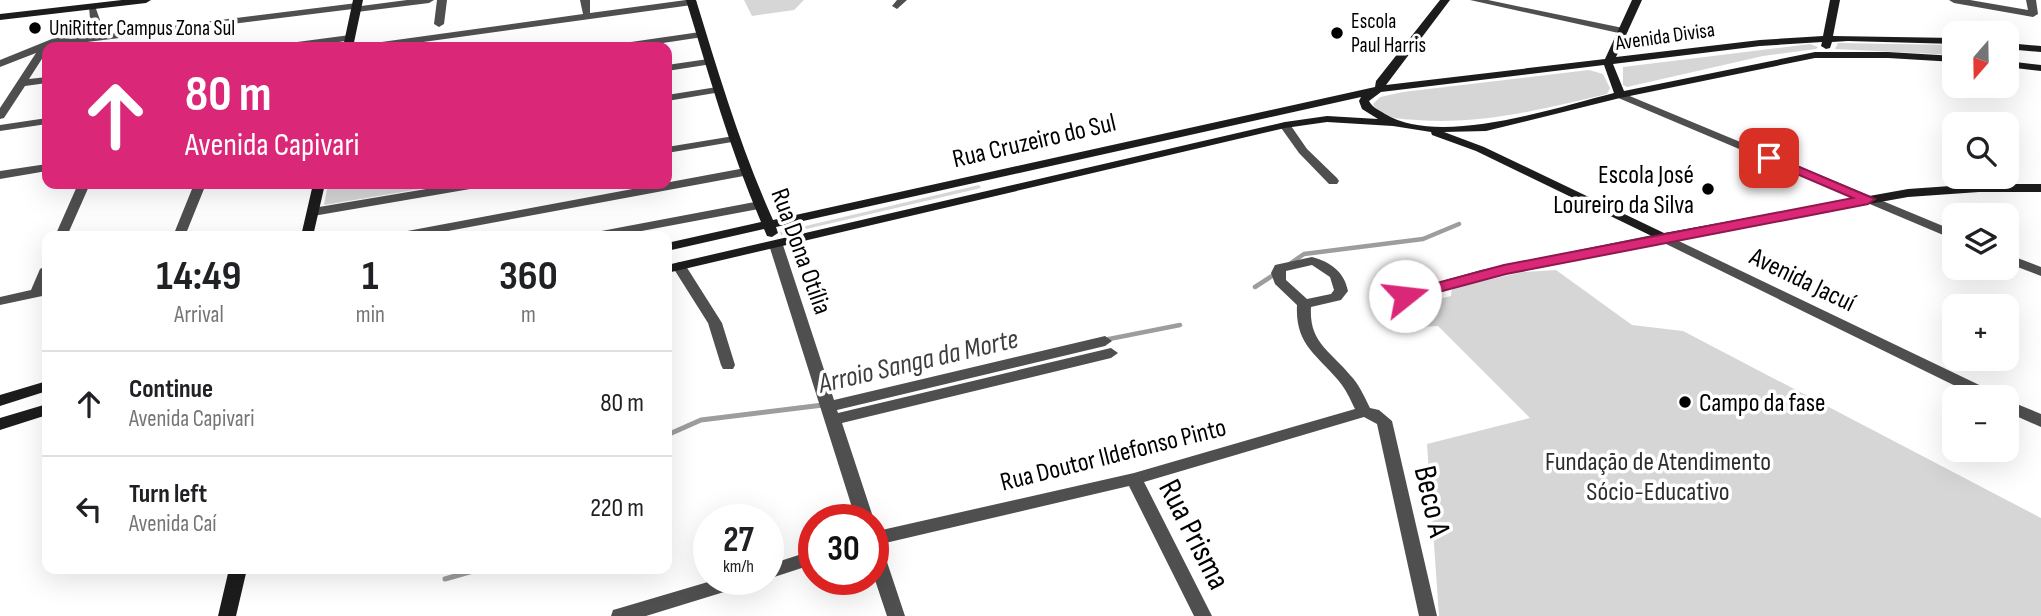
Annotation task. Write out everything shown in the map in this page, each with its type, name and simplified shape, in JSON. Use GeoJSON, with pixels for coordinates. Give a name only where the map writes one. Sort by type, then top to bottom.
{"type":"FeatureCollection","features":[{"type":"Feature","properties":{"kind":"main road"},"geometry":{"type":"LineString","coordinates":[[0,17],[146,0]]}},
{"type":"Feature","properties":{"kind":"main road"},"geometry":{"type":"LineString","coordinates":[[1393,122],[1366,107],[1364,101],[1367,96],[1381,89],[1380,83],[1402,69],[1445,0]]}},
{"type":"Feature","properties":{"kind":"main road"},"geometry":{"type":"LineString","coordinates":[[1620,95],[1608,63],[1637,0]]}},
{"type":"Feature","properties":{"kind":"main road"},"geometry":{"type":"LineString","coordinates":[[1815,55],[1823,52],[1829,38],[1835,0]]}},
{"type":"Feature","properties":{"kind":"main road","name":"Rua Dona Otília"},"geometry":{"type":"LineString","coordinates":[[692,1],[708,62],[745,172],[776,245]]}},
{"type":"Feature","properties":{"kind":"main road"},"geometry":{"type":"LineString","coordinates":[[349,42],[357,5]]}},
{"type":"Feature","properties":{"kind":"main road"},"geometry":{"type":"LineString","coordinates":[[1832,19],[1850,33],[1874,38]]}},
{"type":"Feature","properties":{"kind":"main road","name":"Avenida Divisa"},"geometry":{"type":"LineString","coordinates":[[1381,89],[1658,55],[1829,38],[1942,41]]}},
{"type":"Feature","properties":{"kind":"main road"},"geometry":{"type":"LineString","coordinates":[[1616,43],[1636,53],[1658,55]]}},
{"type":"Feature","properties":{"kind":"main road"},"geometry":{"type":"LineString","coordinates":[[2020,47],[2041,49]]}},
{"type":"Feature","properties":{"kind":"main road","name":"Avenida Divisa"},"geometry":{"type":"LineString","coordinates":[[1393,122],[1425,129],[1486,128],[1620,95],[1815,55],[1942,58]]}},
{"type":"Feature","properties":{"kind":"main road"},"geometry":{"type":"LineString","coordinates":[[2020,66],[2041,68]]}},
{"type":"Feature","properties":{"kind":"main road"},"geometry":{"type":"LineString","coordinates":[[1402,69],[1439,82]]}},
{"type":"Feature","properties":{"kind":"main road","name":"Rua Cruzeiro do Sul"},"geometry":{"type":"LineString","coordinates":[[672,246],[1381,89]]}},
{"type":"Feature","properties":{"kind":"main road","name":"Rua Cruzeiro do Sul"},"geometry":{"type":"LineString","coordinates":[[673,267],[1284,125],[1327,119],[1393,122]]}},
{"type":"Feature","properties":{"kind":"main road"},"geometry":{"type":"LineString","coordinates":[[1480,149],[1475,142],[1475,133],[1486,128]]}},
{"type":"Feature","properties":{"kind":"main road","name":"Avenida Jacuí"},"geometry":{"type":"LineString","coordinates":[[1425,129],[1480,149],[1662,237]]}},
{"type":"Feature","properties":{"kind":"main road"},"geometry":{"type":"LineString","coordinates":[[1662,237],[1868,199],[1979,188],[2041,188]]}},
{"type":"Feature","properties":{"kind":"main road"},"geometry":{"type":"LineString","coordinates":[[308,231],[318,189]]}},
{"type":"Feature","properties":{"kind":"main road"},"geometry":{"type":"LineString","coordinates":[[0,401],[42,388]]}},
{"type":"Feature","properties":{"kind":"main road"},"geometry":{"type":"LineString","coordinates":[[0,424],[42,411]]}},
{"type":"Feature","properties":{"kind":"main road"},"geometry":{"type":"LineString","coordinates":[[227,616],[237,574]]}},
{"type":"Feature","properties":{"kind":"street"},"geometry":{"type":"LineString","coordinates":[[76,42],[357,5],[429,0]]}},
{"type":"Feature","properties":{"kind":"street"},"geometry":{"type":"LineString","coordinates":[[439,24],[442,0]]}},
{"type":"Feature","properties":{"kind":"street"},"geometry":{"type":"LineString","coordinates":[[585,0],[586,12]]}},
{"type":"Feature","properties":{"kind":"street"},"geometry":{"type":"LineString","coordinates":[[1475,0],[1623,31]]}},
{"type":"Feature","properties":{"kind":"street"},"geometry":{"type":"LineString","coordinates":[[1954,0],[2033,15],[2031,0]]}},
{"type":"Feature","properties":{"kind":"street"},"geometry":{"type":"LineString","coordinates":[[402,42],[692,1]]}},
{"type":"Feature","properties":{"kind":"street"},"geometry":{"type":"LineString","coordinates":[[55,42],[86,28],[95,20],[92,8]]}},
{"type":"Feature","properties":{"kind":"street"},"geometry":{"type":"LineString","coordinates":[[652,42],[700,35]]}},
{"type":"Feature","properties":{"kind":"street"},"geometry":{"type":"LineString","coordinates":[[0,64],[42,48]]}},
{"type":"Feature","properties":{"kind":"street"},"geometry":{"type":"LineString","coordinates":[[0,116],[42,52]]}},
{"type":"Feature","properties":{"kind":"street"},"geometry":{"type":"LineString","coordinates":[[672,67],[708,62]]}},
{"type":"Feature","properties":{"kind":"street"},"geometry":{"type":"LineString","coordinates":[[21,83],[42,81]]}},
{"type":"Feature","properties":{"kind":"street"},"geometry":{"type":"LineString","coordinates":[[672,97],[717,90]]}},
{"type":"Feature","properties":{"kind":"street"},"geometry":{"type":"LineString","coordinates":[[1620,95],[1942,230]]}},
{"type":"Feature","properties":{"kind":"street"},"geometry":{"type":"LineString","coordinates":[[0,128],[42,122]]}},
{"type":"Feature","properties":{"kind":"street"},"geometry":{"type":"LineString","coordinates":[[1284,125],[1303,151],[1333,181]]}},
{"type":"Feature","properties":{"kind":"street"},"geometry":{"type":"LineString","coordinates":[[672,149],[734,139]]}},
{"type":"Feature","properties":{"kind":"street"},"geometry":{"type":"LineString","coordinates":[[0,174],[42,168]]}},
{"type":"Feature","properties":{"kind":"street"},"geometry":{"type":"LineString","coordinates":[[672,186],[745,172]]}},
{"type":"Feature","properties":{"kind":"street"},"geometry":{"type":"LineString","coordinates":[[63,231],[82,189]]}},
{"type":"Feature","properties":{"kind":"street"},"geometry":{"type":"LineString","coordinates":[[181,231],[198,189]]}},
{"type":"Feature","properties":{"kind":"street"},"geometry":{"type":"LineString","coordinates":[[313,212],[447,189]]}},
{"type":"Feature","properties":{"kind":"street"},"geometry":{"type":"LineString","coordinates":[[429,231],[654,189]]}},
{"type":"Feature","properties":{"kind":"street"},"geometry":{"type":"LineString","coordinates":[[622,231],[760,205]]}},
{"type":"Feature","properties":{"kind":"street"},"geometry":{"type":"LineString","coordinates":[[1405,296],[1481,274],[1662,237]]}},
{"type":"Feature","properties":{"kind":"street","name":"Avenida Jacuí"},"geometry":{"type":"LineString","coordinates":[[1662,237],[1966,385]]}},
{"type":"Feature","properties":{"kind":"street","name":"Rua Dona Otília"},"geometry":{"type":"LineString","coordinates":[[776,245],[860,504]]}},
{"type":"Feature","properties":{"kind":"street"},"geometry":{"type":"LineString","coordinates":[[2019,263],[2041,272]]}},
{"type":"Feature","properties":{"kind":"street"},"geometry":{"type":"LineString","coordinates":[[673,267],[715,323],[728,366]]}},
{"type":"Feature","properties":{"kind":"street"},"geometry":{"type":"LineString","coordinates":[[0,301],[42,292]]}},
{"type":"Feature","properties":{"kind":"street"},"geometry":{"type":"LineString","coordinates":[[1304,304],[1302,327],[1319,354],[1348,383],[1364,412]]}},
{"type":"Feature","properties":{"kind":"street"},"geometry":{"type":"LineString","coordinates":[[829,414],[1108,347]]}},
{"type":"Feature","properties":{"kind":"street"},"geometry":{"type":"LineString","coordinates":[[2019,411],[2041,421]]}},
{"type":"Feature","properties":{"kind":"street","name":"Rua Doutor Ildefonso Pinto"},"geometry":{"type":"LineString","coordinates":[[889,534],[1134,479],[1364,412]]}},
{"type":"Feature","properties":{"kind":"street","name":"Beco A"},"geometry":{"type":"LineString","coordinates":[[1364,412],[1384,421],[1428,616]]}},
{"type":"Feature","properties":{"kind":"street","name":"Rua Prisma"},"geometry":{"type":"LineString","coordinates":[[1134,479],[1203,616]]}},
{"type":"Feature","properties":{"kind":"street"},"geometry":{"type":"LineString","coordinates":[[620,616],[693,594]]}},
{"type":"Feature","properties":{"kind":"street"},"geometry":{"type":"LineString","coordinates":[[889,595],[896,616]]}},
{"type":"Feature","properties":{"kind":"green space"},"geometry":{"type":"Polygon","coordinates":[[[744,0],[804,0],[794,10],[752,16],[744,0]]]}},
{"type":"Feature","properties":{"kind":"green space"},"geometry":{"type":"Polygon","coordinates":[[[1838,43],[1942,45],[1942,54],[1835,49],[1838,43]]]}},
{"type":"Feature","properties":{"kind":"green space"},"geometry":{"type":"Polygon","coordinates":[[[1810,44],[1818,47],[1763,56],[1627,87],[1623,85],[1623,67],[1810,44]]]}},
{"type":"Feature","properties":{"kind":"green space"},"geometry":{"type":"Polygon","coordinates":[[[1589,70],[1603,74],[1610,88],[1607,94],[1489,118],[1441,121],[1404,119],[1381,113],[1373,104],[1380,97],[1403,92],[1589,70]]]}},
{"type":"Feature","properties":{"kind":"green space"},"geometry":{"type":"Polygon","coordinates":[[[979,185],[981,188],[781,235],[780,232],[979,185]]]}},
{"type":"Feature","properties":{"kind":"green space"},"geometry":{"type":"Polygon","coordinates":[[[327,189],[420,189],[324,205],[327,189]]]}},
{"type":"Feature","properties":{"kind":"green space","name":"Fundação de Atendimento Sócio-Educativo"},"geometry":{"type":"Polygon","coordinates":[[[1556,270],[1632,325],[1683,331],[2041,518],[2041,616],[1439,616],[1427,444],[1530,418],[1438,326],[1421,327],[1401,308],[1451,296],[1452,288],[1523,272],[1556,270]]]}},
{"type":"Feature","properties":{"kind":"waterway","name":"Arroio Sanga da Morte"},"geometry":{"type":"LineString","coordinates":[[1291,263],[1304,254],[1423,239],[1459,224]]}},
{"type":"Feature","properties":{"kind":"waterway","name":"Arroio Sanga da Morte"},"geometry":{"type":"LineString","coordinates":[[1255,287],[1275,274]]}},
{"type":"Feature","properties":{"kind":"waterway","name":"Arroio Sanga da Morte"},"geometry":{"type":"LineString","coordinates":[[1104,340],[1180,325]]}},
{"type":"Feature","properties":{"kind":"waterway","name":"Arroio Sanga da Morte"},"geometry":{"type":"LineString","coordinates":[[672,433],[701,420],[823,405]]}},
{"type":"Feature","properties":{"kind":"waterway","name":"Arroio Sanga da Morte"},"geometry":{"type":"LineString","coordinates":[[445,579],[462,574]]}},
{"type":"Feature","properties":{"kind":"place","name":"UniRitter Campus Zona Sul"},"geometry":{"type":"Point","coordinates":[35,28]}},
{"type":"Feature","properties":{"kind":"place","name":"Escola Paul Harris"},"geometry":{"type":"Point","coordinates":[1337,33]}},
{"type":"Feature","properties":{"kind":"place","name":"Escola José Loureiro da Silva"},"geometry":{"type":"Point","coordinates":[1708,189]}},
{"type":"Feature","properties":{"kind":"place","name":"Campo da fase"},"geometry":{"type":"Point","coordinates":[1685,402]}},
{"type":"Feature","properties":{"kind":"route"},"geometry":{"type":"LineString","coordinates":[[1405,296],[1481,274],[1868,199],[1769,158]]}}]}
